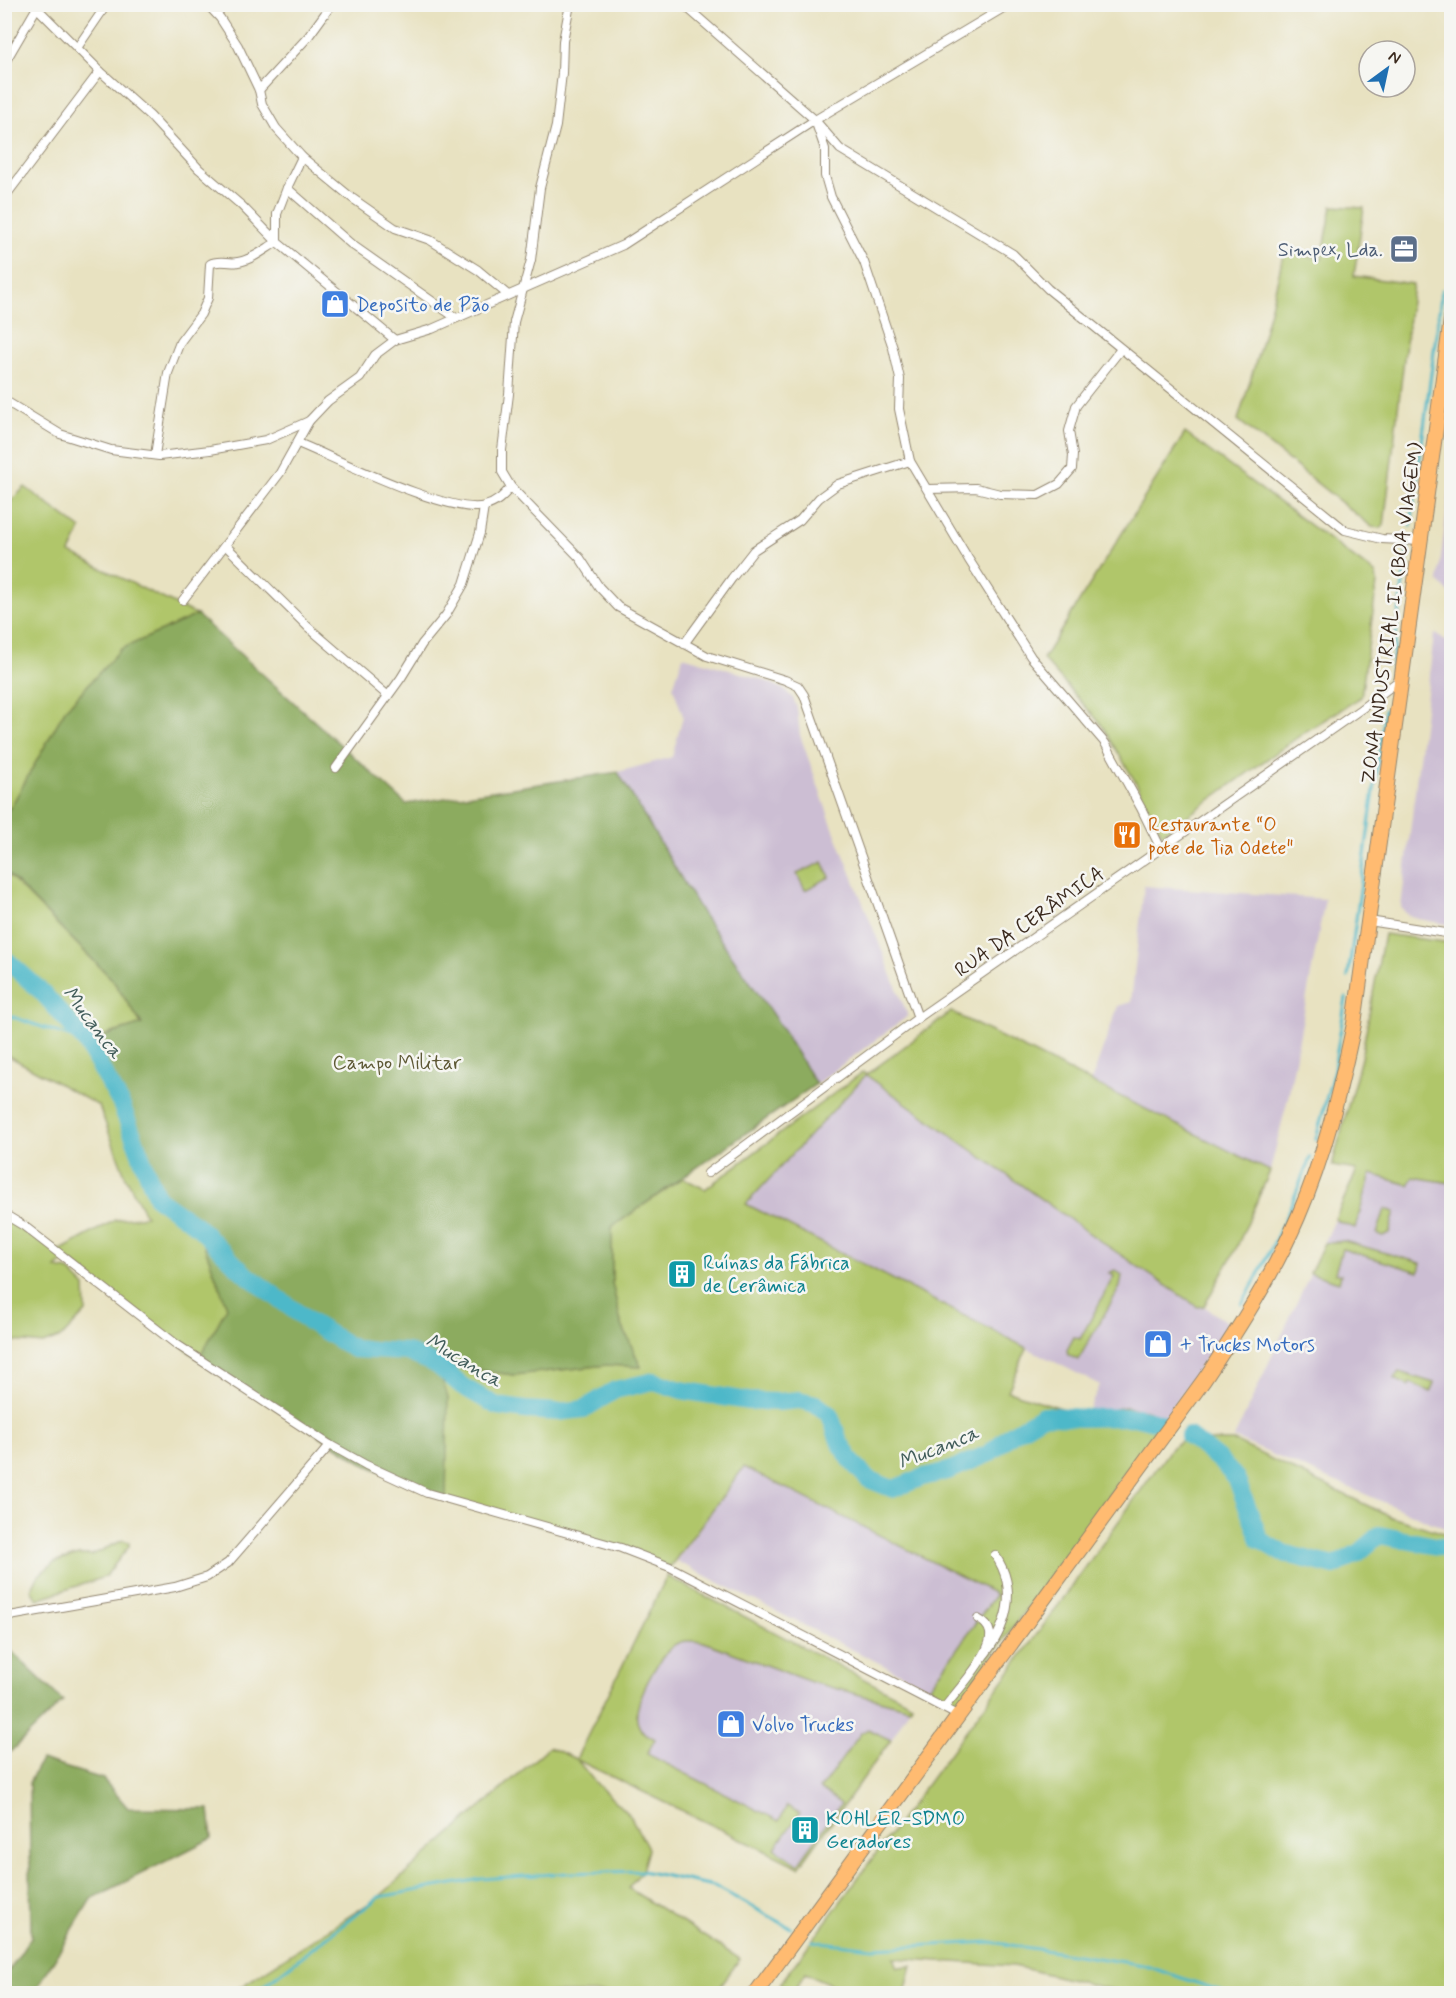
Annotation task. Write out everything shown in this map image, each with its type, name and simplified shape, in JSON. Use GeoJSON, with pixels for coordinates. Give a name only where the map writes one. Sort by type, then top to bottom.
{"type":"FeatureCollection","features":[{"type":"Feature","properties":{"kind":"main road","name":"ZONA INDUSTRIAL II (BOA VIAGEM)"},"geometry":{"type":"LineString","coordinates":[[755,1994],[1204,1380],[1234,1335],[1287,1241],[1302,1209],[1331,1126],[1354,1024],[1452,312]]}},
{"type":"Feature","properties":{"kind":"street"},"geometry":{"type":"LineString","coordinates":[[77,48],[107,4]]}},
{"type":"Feature","properties":{"kind":"street"},"geometry":{"type":"LineString","coordinates":[[207,4],[220,18],[238,46],[259,90],[262,104],[276,128],[302,157],[352,198],[395,228],[430,240],[478,270],[508,295]]}},
{"type":"Feature","properties":{"kind":"street"},"geometry":{"type":"LineString","coordinates":[[259,90],[289,59],[333,4]]}},
{"type":"Feature","properties":{"kind":"street"},"geometry":{"type":"LineString","coordinates":[[570,4],[563,41],[556,126],[540,188],[531,260],[514,322],[502,472],[511,487],[580,558],[599,587],[618,608],[706,656],[798,686],[804,695],[918,1018]]}},
{"type":"Feature","properties":{"kind":"street"},"geometry":{"type":"LineString","coordinates":[[682,4],[815,120],[840,149],[1013,254],[1048,289],[1345,530],[1382,539],[1420,541]]}},
{"type":"Feature","properties":{"kind":"street"},"geometry":{"type":"LineString","coordinates":[[183,600],[280,473],[309,421],[328,401],[360,378],[375,355],[396,340],[432,329],[623,245],[815,120],[1010,4]]}},
{"type":"Feature","properties":{"kind":"street"},"geometry":{"type":"LineString","coordinates":[[4,64],[34,7],[150,116],[199,168],[242,206],[277,242],[396,340]]}},
{"type":"Feature","properties":{"kind":"street"},"geometry":{"type":"LineString","coordinates":[[4,198],[100,71]]}},
{"type":"Feature","properties":{"kind":"street"},"geometry":{"type":"LineString","coordinates":[[815,120],[825,149],[825,176],[831,196],[864,262],[893,348],[900,379],[899,409],[902,431],[910,461],[969,560],[1031,657],[1105,743],[1161,849]]}},
{"type":"Feature","properties":{"kind":"street"},"geometry":{"type":"LineString","coordinates":[[277,242],[277,214],[302,157]]}},
{"type":"Feature","properties":{"kind":"street"},"geometry":{"type":"LineString","coordinates":[[287,188],[351,244],[456,318]]}},
{"type":"Feature","properties":{"kind":"street"},"geometry":{"type":"LineString","coordinates":[[154,455],[168,373],[180,342],[201,314],[208,298],[210,264],[215,261],[236,263],[245,261],[277,242]]}},
{"type":"Feature","properties":{"kind":"street"},"geometry":{"type":"LineString","coordinates":[[928,489],[976,488],[1000,494],[1038,495],[1059,484],[1072,469],[1073,455],[1069,431],[1076,406],[1121,349]]}},
{"type":"Feature","properties":{"kind":"street"},"geometry":{"type":"LineString","coordinates":[[4,400],[60,434],[111,450],[154,455],[210,450],[266,440],[309,421]]}},
{"type":"Feature","properties":{"kind":"street"},"geometry":{"type":"LineString","coordinates":[[298,443],[418,494],[463,507],[484,507],[500,500],[511,487]]}},
{"type":"Feature","properties":{"kind":"street"},"geometry":{"type":"LineString","coordinates":[[684,644],[754,550],[800,520],[819,498],[838,483],[910,461]]}},
{"type":"Feature","properties":{"kind":"street"},"geometry":{"type":"LineString","coordinates":[[336,768],[422,644],[446,615],[464,584],[477,544],[484,507]]}},
{"type":"Feature","properties":{"kind":"street"},"geometry":{"type":"LineString","coordinates":[[226,546],[308,627],[387,695]]}},
{"type":"Feature","properties":{"kind":"street","name":"RUA DA CERÂMICA"},"geometry":{"type":"LineString","coordinates":[[708,1173],[918,1018],[1352,716],[1401,679]]}},
{"type":"Feature","properties":{"kind":"street"},"geometry":{"type":"LineString","coordinates":[[1369,921],[1452,934]]}},
{"type":"Feature","properties":{"kind":"street"},"geometry":{"type":"LineString","coordinates":[[4,1214],[24,1226],[176,1344],[330,1445],[366,1465],[427,1493],[621,1548],[670,1568],[959,1716]]}},
{"type":"Feature","properties":{"kind":"street"},"geometry":{"type":"LineString","coordinates":[[4,1617],[175,1587],[207,1577],[228,1563],[330,1445]]}},
{"type":"Feature","properties":{"kind":"street"},"geometry":{"type":"LineString","coordinates":[[944,1708],[998,1635],[1008,1607],[1010,1593],[1007,1580],[1003,1566],[995,1555]]}},
{"type":"Feature","properties":{"kind":"street"},"geometry":{"type":"LineString","coordinates":[[978,1619],[985,1623],[990,1633],[988,1645],[981,1659]]}},
{"type":"Feature","properties":{"kind":"shaded area"},"geometry":{"type":"Polygon","coordinates":[[[1451,478],[1452,595],[1438,581],[1451,478]]]}},
{"type":"Feature","properties":{"kind":"shaded area"},"geometry":{"type":"Polygon","coordinates":[[[1437,634],[1451,645],[1451,925],[1407,915],[1401,907],[1434,635],[1437,634]]]}},
{"type":"Feature","properties":{"kind":"shaded area"},"geometry":{"type":"Polygon","coordinates":[[[683,656],[764,680],[783,689],[793,698],[797,708],[800,735],[832,825],[908,1016],[816,1084],[777,1021],[702,913],[618,772],[672,757],[683,716],[673,687],[683,656]]]}},
{"type":"Feature","properties":{"kind":"shaded area"},"geometry":{"type":"Polygon","coordinates":[[[1144,886],[1325,899],[1288,1098],[1270,1171],[1091,1082],[1118,1006],[1131,1002],[1144,886]]]}},
{"type":"Feature","properties":{"kind":"shaded area"},"geometry":{"type":"Polygon","coordinates":[[[866,1075],[1198,1307],[1204,1306],[1229,1324],[1165,1418],[1146,1410],[1124,1407],[1086,1416],[1100,1385],[745,1205],[866,1075]]]}},
{"type":"Feature","properties":{"kind":"shaded area"},"geometry":{"type":"Polygon","coordinates":[[[1358,1170],[1451,1183],[1451,1531],[1234,1438],[1358,1170]]]}},
{"type":"Feature","properties":{"kind":"shaded area"},"geometry":{"type":"Polygon","coordinates":[[[744,1467],[996,1594],[929,1688],[676,1561],[744,1467]]]}},
{"type":"Feature","properties":{"kind":"shaded area"},"geometry":{"type":"Polygon","coordinates":[[[667,1576],[912,1704],[891,1740],[799,1867],[576,1759],[667,1576]]]}},
{"type":"Feature","properties":{"kind":"green space"},"geometry":{"type":"Polygon","coordinates":[[[1332,206],[1364,208],[1354,276],[1413,284],[1384,525],[1381,528],[1372,527],[1238,420],[1263,336],[1284,251],[1322,259],[1332,206]]]}},
{"type":"Feature","properties":{"kind":"green space"},"geometry":{"type":"Polygon","coordinates":[[[1185,433],[1376,574],[1377,583],[1361,697],[1308,730],[1162,834],[1135,781],[1101,724],[1043,659],[1185,433]]]}},
{"type":"Feature","properties":{"kind":"green space"},"geometry":{"type":"Polygon","coordinates":[[[25,487],[81,529],[70,553],[197,615],[121,649],[65,710],[12,805],[5,813],[5,507],[25,487]]]}},
{"type":"Feature","properties":{"kind":"green space","name":"Campo Militar"},"geometry":{"type":"Polygon","coordinates":[[[197,615],[406,804],[618,772],[702,913],[777,1021],[816,1084],[612,1227],[612,1283],[621,1323],[641,1367],[607,1365],[514,1375],[438,1365],[448,1398],[446,1499],[366,1465],[199,1359],[227,1307],[197,1226],[157,1198],[121,1104],[86,1042],[142,1024],[112,979],[5,871],[5,813],[12,805],[65,710],[121,649],[197,615]]]}},
{"type":"Feature","properties":{"kind":"green space"},"geometry":{"type":"Polygon","coordinates":[[[823,862],[830,877],[805,890],[797,874],[823,862]]]}},
{"type":"Feature","properties":{"kind":"green space"},"geometry":{"type":"Polygon","coordinates":[[[4,871],[112,979],[142,1025],[108,1034],[86,1043],[121,1104],[157,1198],[197,1226],[227,1307],[199,1359],[67,1259],[56,1268],[68,1270],[85,1287],[86,1312],[63,1336],[43,1344],[5,1340],[5,1214],[56,1251],[115,1220],[146,1216],[126,1178],[99,1106],[5,1054],[4,871]]]}},
{"type":"Feature","properties":{"kind":"green space"},"geometry":{"type":"Polygon","coordinates":[[[1384,934],[1451,943],[1451,1183],[1413,1177],[1409,1185],[1371,1174],[1355,1228],[1335,1219],[1357,1170],[1332,1166],[1361,1058],[1384,934]]]}},
{"type":"Feature","properties":{"kind":"green space"},"geometry":{"type":"Polygon","coordinates":[[[951,1012],[1270,1171],[1236,1249],[1204,1306],[1198,1307],[1103,1243],[866,1075],[951,1012]]]}},
{"type":"Feature","properties":{"kind":"green space"},"geometry":{"type":"Polygon","coordinates":[[[863,1072],[866,1075],[746,1204],[1027,1348],[1008,1391],[1086,1416],[1124,1407],[1146,1410],[1165,1418],[957,1704],[929,1688],[996,1594],[744,1467],[670,1567],[621,1548],[446,1499],[437,1365],[514,1375],[607,1365],[641,1367],[621,1323],[612,1283],[612,1227],[683,1178],[705,1189],[863,1072]]]}},
{"type":"Feature","properties":{"kind":"green space"},"geometry":{"type":"Polygon","coordinates":[[[1385,1209],[1395,1212],[1389,1233],[1383,1236],[1377,1234],[1385,1209]]]}},
{"type":"Feature","properties":{"kind":"green space"},"geometry":{"type":"Polygon","coordinates":[[[1344,1241],[1421,1263],[1419,1272],[1342,1249],[1335,1273],[1341,1275],[1339,1282],[1310,1273],[1324,1243],[1344,1241]]]}},
{"type":"Feature","properties":{"kind":"green space"},"geometry":{"type":"Polygon","coordinates":[[[1115,1270],[1122,1275],[1120,1287],[1078,1360],[1068,1355],[1067,1350],[1074,1337],[1080,1339],[1114,1276],[1109,1273],[1115,1270]]]}},
{"type":"Feature","properties":{"kind":"green space"},"geometry":{"type":"Polygon","coordinates":[[[1399,1372],[1434,1383],[1430,1392],[1411,1383],[1409,1386],[1394,1379],[1399,1372]]]}},
{"type":"Feature","properties":{"kind":"green space"},"geometry":{"type":"Polygon","coordinates":[[[1189,1436],[1207,1441],[1234,1441],[1391,1517],[1451,1535],[1451,1993],[1124,1993],[1014,1966],[893,1958],[897,1967],[912,1966],[905,1993],[851,1993],[805,1973],[794,1991],[780,1984],[1172,1447],[1189,1436]]]}},
{"type":"Feature","properties":{"kind":"green space"},"geometry":{"type":"Polygon","coordinates":[[[123,1540],[129,1542],[129,1546],[105,1577],[37,1599],[31,1590],[38,1576],[53,1563],[78,1555],[92,1555],[123,1540]]]}},
{"type":"Feature","properties":{"kind":"green space"},"geometry":{"type":"Polygon","coordinates":[[[667,1576],[912,1704],[910,1708],[811,1682],[704,1642],[680,1642],[660,1660],[647,1682],[638,1706],[638,1724],[645,1733],[655,1739],[647,1754],[779,1821],[787,1806],[800,1813],[775,1848],[798,1864],[841,1804],[820,1789],[861,1733],[868,1729],[891,1740],[799,1867],[577,1760],[594,1781],[631,1817],[648,1849],[642,1871],[628,1888],[740,1959],[715,1993],[231,1993],[379,1897],[549,1747],[576,1759],[667,1576]]]}},
{"type":"Feature","properties":{"kind":"green space"},"geometry":{"type":"Polygon","coordinates":[[[5,1647],[63,1701],[5,1757],[5,1647]]]}},
{"type":"Feature","properties":{"kind":"green space"},"geometry":{"type":"Polygon","coordinates":[[[41,1760],[103,1779],[128,1808],[209,1809],[212,1838],[91,1899],[34,1993],[5,1993],[5,1972],[9,1971],[31,1937],[29,1783],[41,1760]]]}},
{"type":"Feature","properties":{"kind":"waterway"},"geometry":{"type":"LineString","coordinates":[[1411,526],[1442,290]]}},
{"type":"Feature","properties":{"kind":"waterway"},"geometry":{"type":"LineString","coordinates":[[1390,680],[1408,545]]}},
{"type":"Feature","properties":{"kind":"waterway"},"geometry":{"type":"LineString","coordinates":[[1348,977],[1385,710]]}},
{"type":"Feature","properties":{"kind":"waterway","name":"Mucanca"},"geometry":{"type":"LineString","coordinates":[[4,958],[42,992],[86,1042],[121,1104],[157,1198],[197,1226],[243,1272],[310,1322],[354,1349],[407,1352],[437,1365],[462,1386],[497,1406],[525,1410],[558,1412],[584,1409],[615,1390],[654,1381],[681,1390],[748,1401],[799,1400],[816,1404],[830,1415],[839,1441],[852,1462],[868,1479],[893,1489],[923,1477],[948,1471],[988,1454],[1012,1434],[1043,1415],[1080,1418],[1138,1417],[1161,1423]]}},
{"type":"Feature","properties":{"kind":"waterway"},"geometry":{"type":"LineString","coordinates":[[1316,1139],[1334,1069],[1346,998]]}},
{"type":"Feature","properties":{"kind":"waterway"},"geometry":{"type":"LineString","coordinates":[[4,1014],[86,1042]]}},
{"type":"Feature","properties":{"kind":"waterway"},"geometry":{"type":"LineString","coordinates":[[1242,1304],[1279,1232],[1310,1158]]}},
{"type":"Feature","properties":{"kind":"waterway","name":"Mucanca"},"geometry":{"type":"LineString","coordinates":[[1189,1436],[1219,1460],[1236,1478],[1260,1540],[1282,1553],[1334,1566],[1358,1553],[1379,1535],[1452,1549]]}},
{"type":"Feature","properties":{"kind":"waterway"},"geometry":{"type":"LineString","coordinates":[[253,1994],[379,1897],[481,1879],[642,1871],[714,1886],[791,1928]]}},
{"type":"Feature","properties":{"kind":"waterway"},"geometry":{"type":"LineString","coordinates":[[812,1941],[873,1948],[991,1942],[1143,1965],[1230,1994]]}},
{"type":"Feature","properties":{"kind":"waterway"},"geometry":{"type":"LineString","coordinates":[[1305,1994],[1452,1991]]}},
{"type":"Feature","properties":{"kind":"place","name":"Simpex, Lda."},"geometry":{"type":"Point","coordinates":[1404,249]}},
{"type":"Feature","properties":{"kind":"place","name":"Deposito de Pão"},"geometry":{"type":"Point","coordinates":[335,304]}},
{"type":"Feature","properties":{"kind":"place","name":"Restaurante “O pote de Tia Odete\""},"geometry":{"type":"Point","coordinates":[1127,835]}},
{"type":"Feature","properties":{"kind":"place","name":"Ruínas da Fábrica de Cerâmica"},"geometry":{"type":"Point","coordinates":[682,1274]}},
{"type":"Feature","properties":{"kind":"place","name":"+ Trucks Motors"},"geometry":{"type":"Point","coordinates":[1158,1344]}},
{"type":"Feature","properties":{"kind":"place","name":"Volvo Trucks"},"geometry":{"type":"Point","coordinates":[731,1724]}},
{"type":"Feature","properties":{"kind":"place","name":"KOHLER-SDMO Geradores"},"geometry":{"type":"Point","coordinates":[805,1830]}}]}
